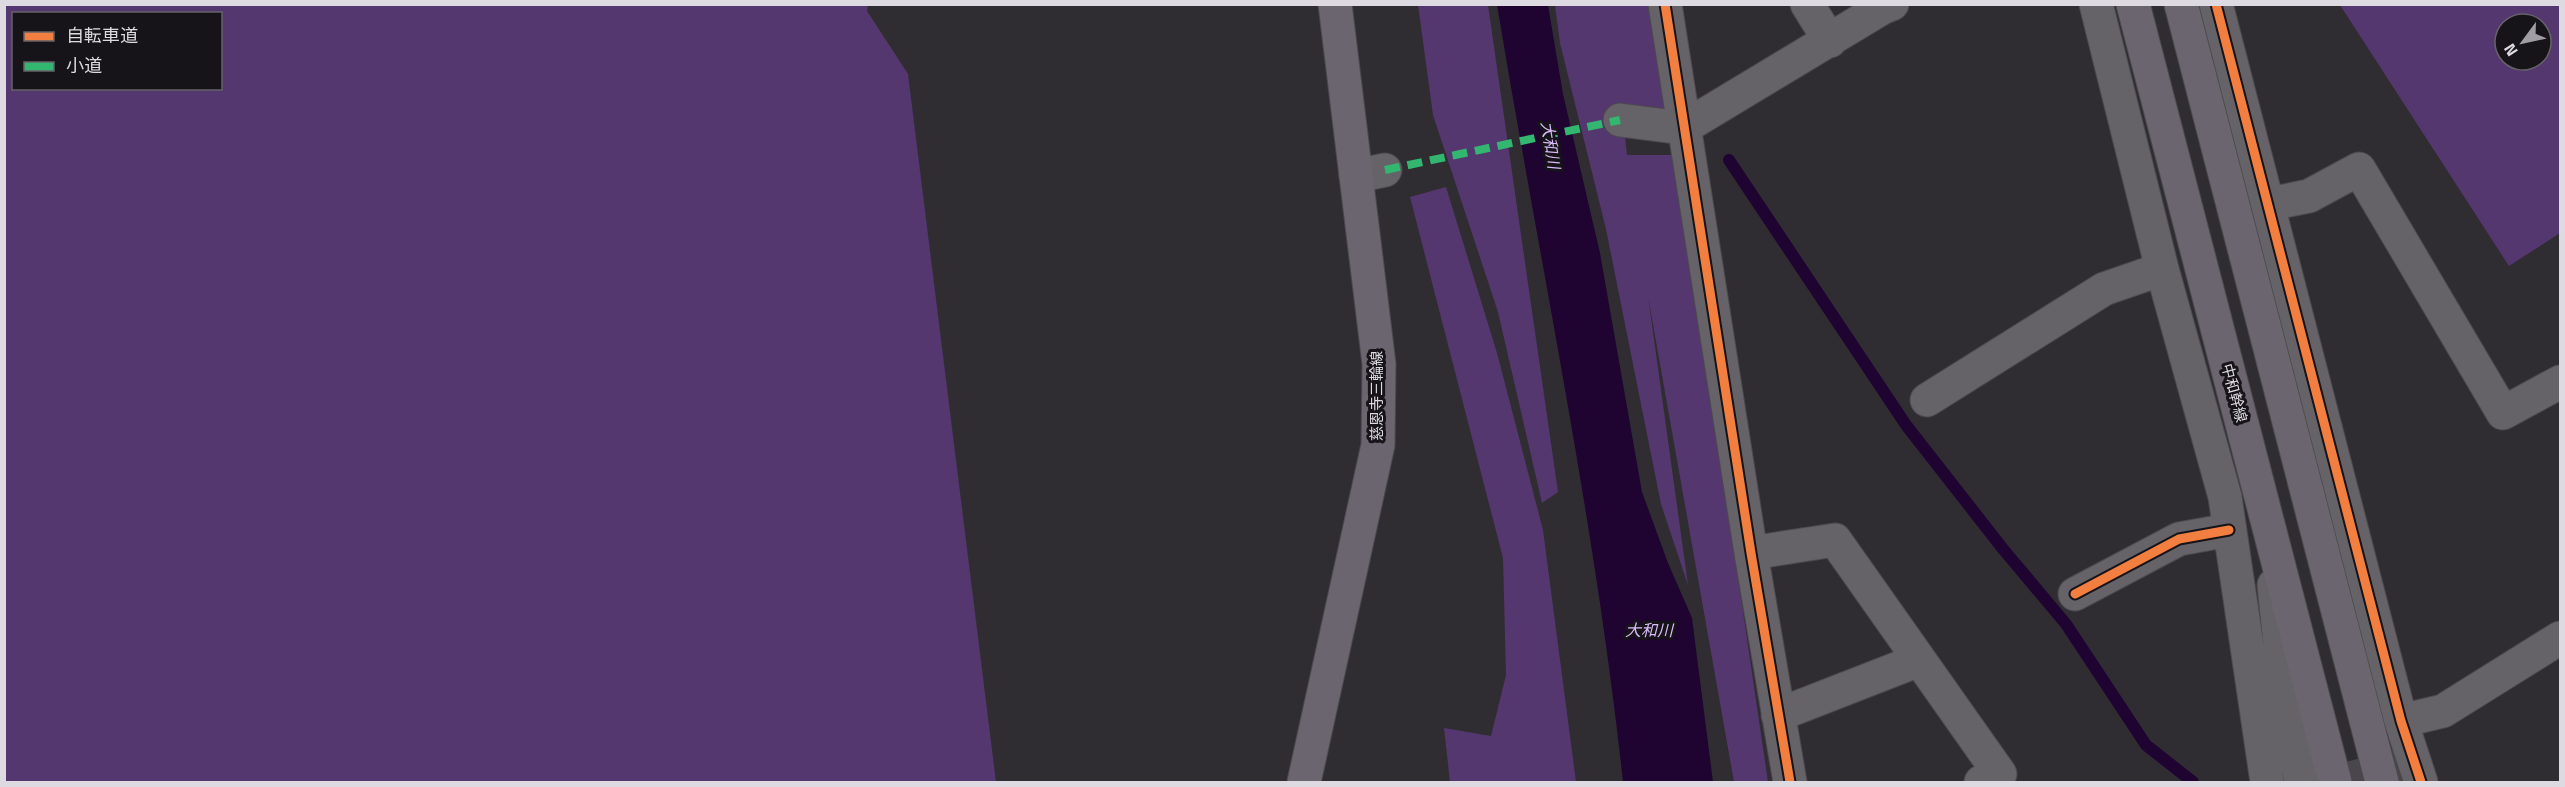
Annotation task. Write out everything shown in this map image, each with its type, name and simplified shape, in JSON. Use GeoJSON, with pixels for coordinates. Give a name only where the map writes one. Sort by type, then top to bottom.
{"type":"FeatureCollection","features":[{"type":"Feature","properties":{"kind":"main road","name":"慈恩寺三輪線"},"geometry":{"type":"LineString","coordinates":[[1304,783],[1378,445],[1379,364],[1371,174],[1335,4]]}},
{"type":"Feature","properties":{"kind":"main road","name":"中和幹線"},"geometry":{"type":"LineString","coordinates":[[2133,4],[2335,783]]}},
{"type":"Feature","properties":{"kind":"main road"},"geometry":{"type":"LineString","coordinates":[[2181,4],[2382,783]]}},
{"type":"Feature","properties":{"kind":"street"},"geometry":{"type":"LineString","coordinates":[[1665,4],[1751,553],[1790,783]]}},
{"type":"Feature","properties":{"kind":"street"},"geometry":{"type":"LineString","coordinates":[[1807,4],[1830,41]]}},
{"type":"Feature","properties":{"kind":"street"},"geometry":{"type":"LineString","coordinates":[[1620,120],[1683,128],[1892,4]]}},
{"type":"Feature","properties":{"kind":"street"},"geometry":{"type":"LineString","coordinates":[[2096,4],[2163,269],[2225,497],[2266,783]]}},
{"type":"Feature","properties":{"kind":"street"},"geometry":{"type":"LineString","coordinates":[[2216,4],[2270,204],[2401,721],[2421,783]]}},
{"type":"Feature","properties":{"kind":"street"},"geometry":{"type":"LineString","coordinates":[[2270,204],[2309,196],[2359,169],[2503,413],[2560,382]]}},
{"type":"Feature","properties":{"kind":"street"},"geometry":{"type":"LineString","coordinates":[[1927,399],[2104,289],[2163,269]]}},
{"type":"Feature","properties":{"kind":"street"},"geometry":{"type":"LineString","coordinates":[[2267,519],[2286,702],[2301,783]]}},
{"type":"Feature","properties":{"kind":"street"},"geometry":{"type":"LineString","coordinates":[[2075,594],[2179,539],[2229,530]]}},
{"type":"Feature","properties":{"kind":"street"},"geometry":{"type":"LineString","coordinates":[[1751,553],[1835,540],[2000,774],[1981,783]]}},
{"type":"Feature","properties":{"kind":"street"},"geometry":{"type":"LineString","coordinates":[[2401,721],[2443,711],[2560,638]]}},
{"type":"Feature","properties":{"kind":"street"},"geometry":{"type":"LineString","coordinates":[[1778,715],[1919,660]]}},
{"type":"Feature","properties":{"kind":"shaded area"},"geometry":{"type":"Polygon","coordinates":[[[5,4],[868,5],[867,11],[908,74],[996,782],[5,782],[5,4]]]}},
{"type":"Feature","properties":{"kind":"shaded area"},"geometry":{"type":"Polygon","coordinates":[[[1418,5],[1488,5],[1558,492],[1542,503],[1498,312],[1433,115],[1418,5]]]}},
{"type":"Feature","properties":{"kind":"shaded area"},"geometry":{"type":"Polygon","coordinates":[[[1555,5],[1655,5],[1672,129],[1623,118],[1627,155],[1676,155],[1768,782],[1734,782],[1648,296],[1688,585],[1661,504],[1606,229],[1560,43],[1555,5]]]}},
{"type":"Feature","properties":{"kind":"shaded area"},"geometry":{"type":"Polygon","coordinates":[[[2340,5],[2560,5],[2560,233],[2509,266],[2340,5]]]}},
{"type":"Feature","properties":{"kind":"shaded area"},"geometry":{"type":"Polygon","coordinates":[[[1446,187],[1497,353],[1543,530],[1576,782],[1450,782],[1444,728],[1491,736],[1506,675],[1503,558],[1410,197],[1446,187]]]}},
{"type":"Feature","properties":{"kind":"water","name":"大和川"},"geometry":{"type":"Polygon","coordinates":[[[1497,5],[1548,5],[1563,94],[1600,253],[1642,492],[1668,563],[1692,618],[1713,782],[1623,782],[1598,587],[1497,5]]]}},
{"type":"Feature","properties":{"kind":"waterway"},"geometry":{"type":"LineString","coordinates":[[1729,160],[1906,425],[2003,549],[2066,624],[2146,745],[2193,782]]}},
{"type":"Feature","properties":{"kind":"tunnel"},"geometry":{"type":"LineString","coordinates":[[2335,782],[2414,761]]}},
{"type":"Feature","properties":{"kind":"marked path"},"geometry":{"type":"LineString","coordinates":[[1385,170],[1620,120]]}},
{"type":"Feature","properties":{"kind":"cycle path"},"geometry":{"type":"LineString","coordinates":[[1665,4],[1751,553],[1790,782]]}},
{"type":"Feature","properties":{"kind":"cycle path"},"geometry":{"type":"LineString","coordinates":[[2216,4],[2401,721],[2421,782]]}},
{"type":"Feature","properties":{"kind":"cycle path"},"geometry":{"type":"LineString","coordinates":[[2075,594],[2179,539],[2229,530]]}}]}
